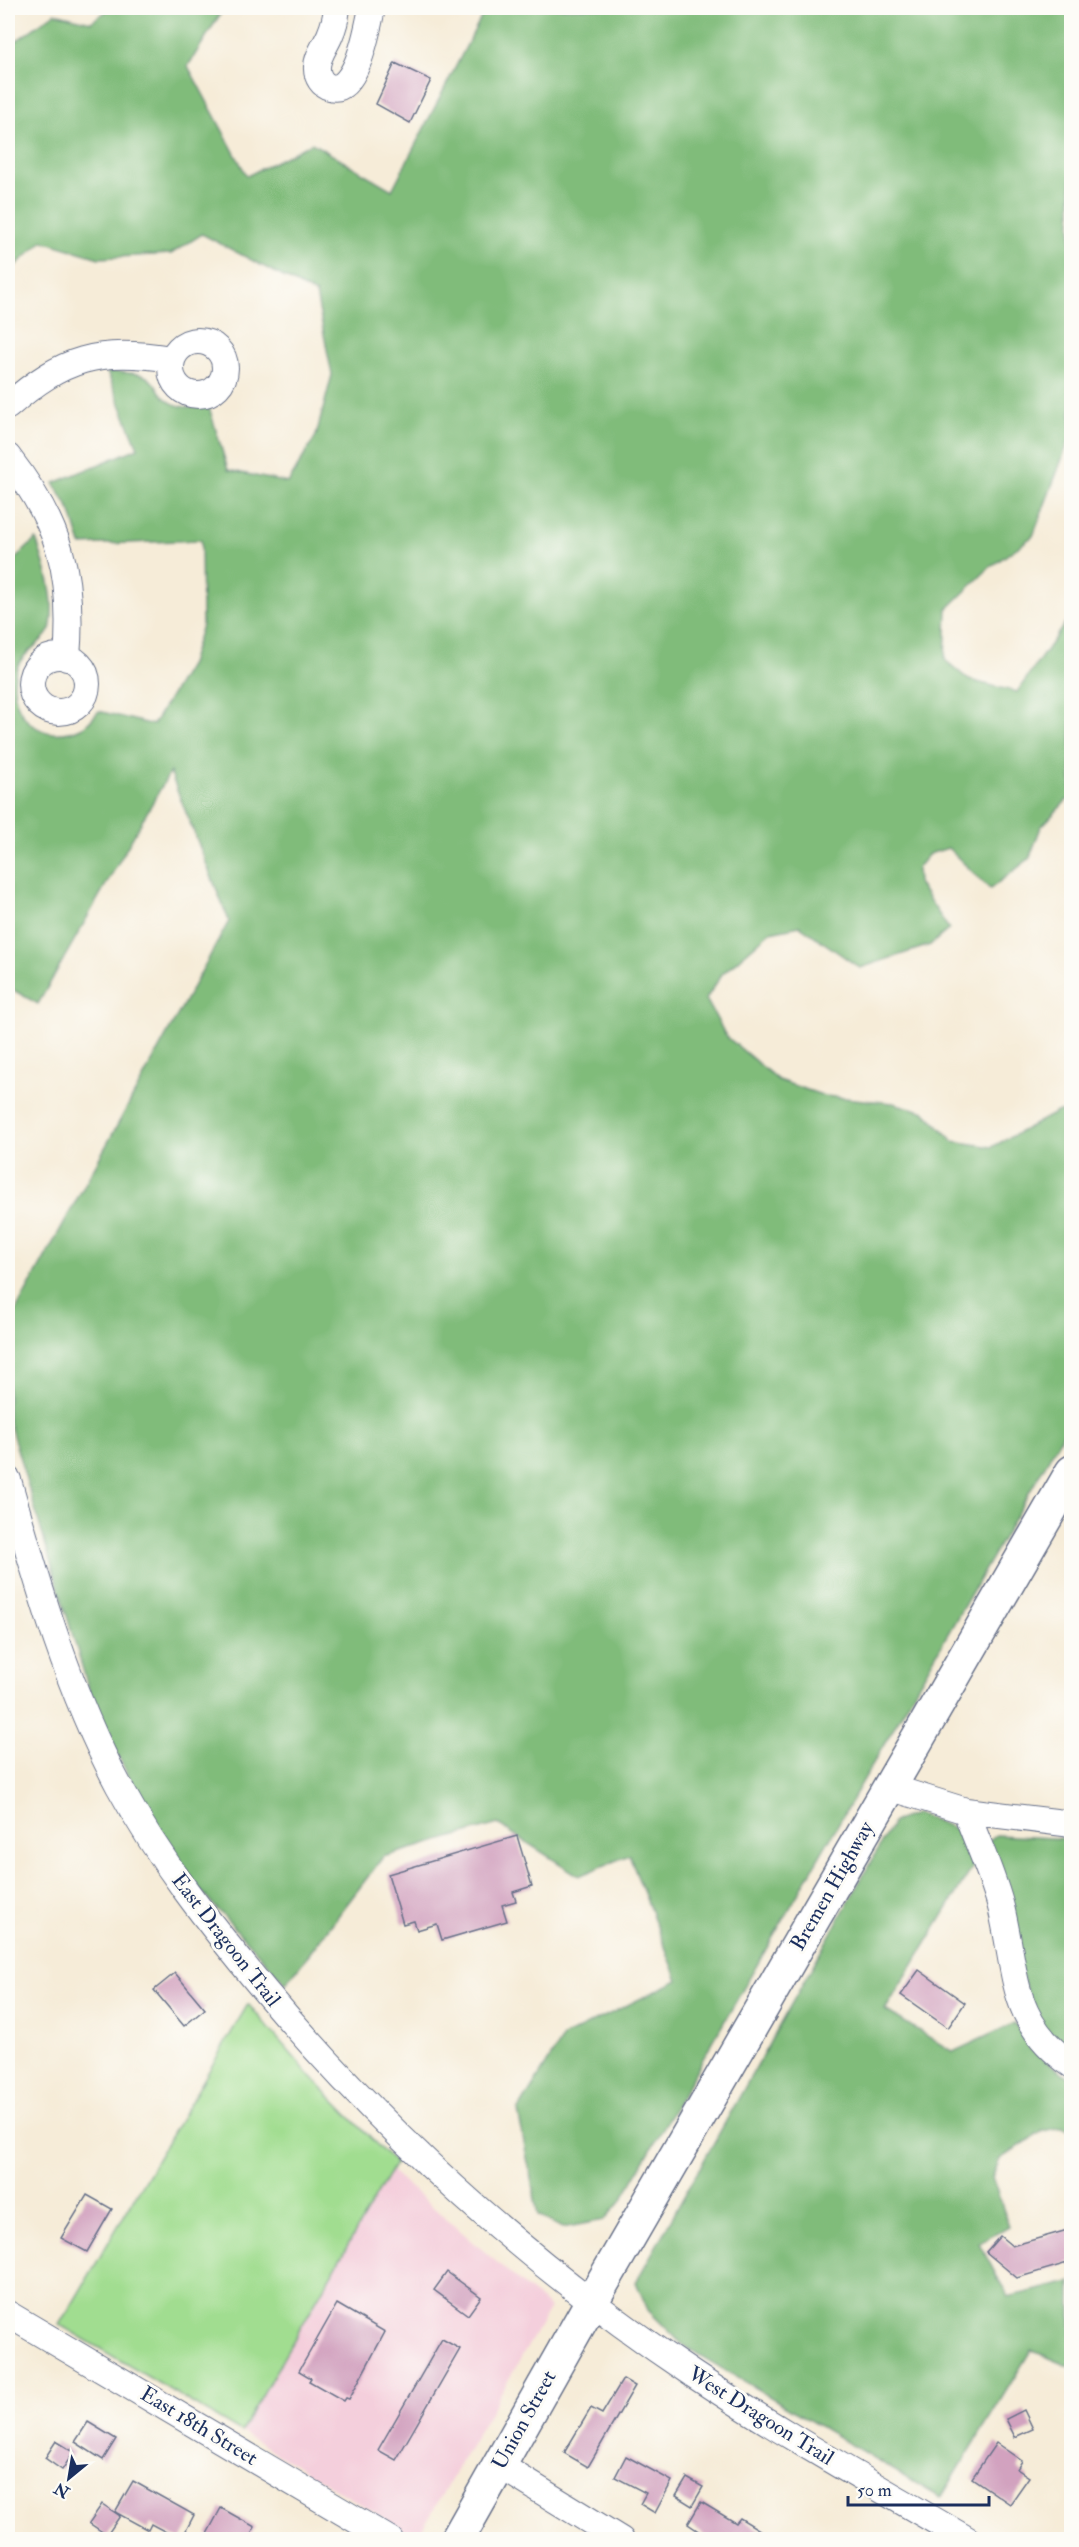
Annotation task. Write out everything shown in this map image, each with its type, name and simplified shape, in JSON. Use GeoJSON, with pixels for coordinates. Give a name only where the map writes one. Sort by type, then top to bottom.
{"type":"FeatureCollection","features":[{"type":"Feature","properties":{"kind":"main road","name":"Bremen Highway"},"geometry":{"type":"LineString","coordinates":[[592,2301],[1071,1472]]}},
{"type":"Feature","properties":{"kind":"main road","name":"Union Street"},"geometry":{"type":"LineString","coordinates":[[457,2540],[592,2301]]}},
{"type":"Feature","properties":{"kind":"street"},"geometry":{"type":"LineString","coordinates":[[337,8],[330,34],[316,66],[317,75],[330,87],[343,86],[352,78],[372,8]]}},
{"type":"Feature","properties":{"kind":"street"},"geometry":{"type":"LineString","coordinates":[[8,406],[48,374],[69,364],[91,358],[118,355],[172,360]]}},
{"type":"Feature","properties":{"kind":"street"},"geometry":{"type":"LineString","coordinates":[[8,457],[24,477],[45,511],[58,541],[67,578],[70,611],[67,658]]}},
{"type":"Feature","properties":{"kind":"street","name":"East Dragoon Trail"},"geometry":{"type":"LineString","coordinates":[[8,1480],[47,1614],[76,1697],[119,1786],[175,1878],[297,2028],[365,2102],[417,2154],[507,2233],[592,2301]]}},
{"type":"Feature","properties":{"kind":"street"},"geometry":{"type":"LineString","coordinates":[[890,1787],[966,1811],[1071,1824]]}},
{"type":"Feature","properties":{"kind":"street"},"geometry":{"type":"LineString","coordinates":[[966,1811],[991,1875],[1002,1911],[1022,2005],[1037,2034],[1046,2045],[1071,2065]]}},
{"type":"Feature","properties":{"kind":"street","name":"West Dragoon Trail"},"geometry":{"type":"LineString","coordinates":[[592,2301],[694,2375],[833,2461],[968,2540]]}},
{"type":"Feature","properties":{"kind":"street","name":"East 18th Street"},"geometry":{"type":"LineString","coordinates":[[8,2314],[390,2540]]}},
{"type":"Feature","properties":{"kind":"street"},"geometry":{"type":"LineString","coordinates":[[499,2465],[621,2540]]}},
{"type":"Feature","properties":{"kind":"shaded area"},"geometry":{"type":"Polygon","coordinates":[[[390,2170],[550,2308],[417,2538],[241,2432],[390,2170]]]}},
{"type":"Feature","properties":{"kind":"green space"},"geometry":{"type":"Polygon","coordinates":[[[111,8],[224,8],[188,66],[247,176],[312,143],[392,190],[486,8],[1071,8],[1071,443],[1068,443],[1033,536],[989,568],[947,609],[945,660],[969,680],[1017,692],[1071,615],[1071,800],[1067,800],[1041,827],[1029,859],[990,889],[948,848],[929,854],[917,868],[918,883],[949,929],[930,945],[860,968],[800,926],[770,932],[722,974],[706,999],[726,1036],[778,1080],[825,1096],[893,1103],[925,1112],[953,1141],[992,1147],[1057,1112],[1071,1111],[1071,1420],[621,2201],[604,2220],[562,2228],[538,2215],[518,2111],[563,2037],[678,1980],[629,1855],[579,1876],[498,1824],[383,1857],[286,1984],[189,1878],[133,1785],[95,1710],[8,1419],[8,1325],[229,921],[170,772],[38,1004],[8,987],[8,566],[36,539],[51,592],[52,614],[49,631],[22,659],[15,675],[14,690],[17,704],[23,715],[42,730],[55,733],[69,732],[83,727],[99,711],[153,725],[190,664],[202,625],[201,540],[81,545],[71,512],[54,483],[138,448],[107,372],[145,376],[168,401],[179,406],[209,407],[228,470],[288,483],[316,436],[332,375],[316,294],[202,234],[171,254],[99,258],[43,241],[8,272],[8,47],[55,13],[91,22],[111,8]]]}},
{"type":"Feature","properties":{"kind":"green space"},"geometry":{"type":"Polygon","coordinates":[[[917,1813],[958,1830],[974,1865],[885,2010],[953,2052],[1015,2023],[1030,2049],[1071,2079],[1071,2132],[1063,2127],[1043,2131],[1000,2159],[992,2177],[1009,2226],[979,2243],[1008,2297],[1071,2282],[1071,2367],[1031,2350],[941,2498],[684,2346],[648,2310],[636,2282],[893,1822],[917,1813]]]}},
{"type":"Feature","properties":{"kind":"green space"},"geometry":{"type":"Polygon","coordinates":[[[996,1835],[1071,1839],[1071,2053],[1033,2017],[987,1842],[996,1835]]]}},
{"type":"Feature","properties":{"kind":"green space"},"geometry":{"type":"Polygon","coordinates":[[[248,2004],[311,2077],[395,2163],[241,2432],[60,2325],[248,2004]]]}},
{"type":"Feature","properties":{"kind":"building"},"geometry":{"type":"Polygon","coordinates":[[[395,63],[431,80],[410,123],[376,104],[395,63]]]}},
{"type":"Feature","properties":{"kind":"building"},"geometry":{"type":"Polygon","coordinates":[[[517,1836],[532,1886],[513,1892],[516,1901],[502,1905],[507,1921],[442,1940],[437,1924],[417,1930],[414,1921],[403,1924],[388,1874],[517,1836]]]}},
{"type":"Feature","properties":{"kind":"building"},"geometry":{"type":"Polygon","coordinates":[[[919,1970],[965,2003],[948,2028],[901,1995],[919,1970]]]}},
{"type":"Feature","properties":{"kind":"building"},"geometry":{"type":"Polygon","coordinates":[[[175,1973],[205,2009],[184,2026],[154,1990],[175,1973]]]}},
{"type":"Feature","properties":{"kind":"building"},"geometry":{"type":"Polygon","coordinates":[[[87,2195],[112,2209],[87,2252],[61,2238],[87,2195]]]}},
{"type":"Feature","properties":{"kind":"building"},"geometry":{"type":"Polygon","coordinates":[[[1071,2229],[1071,2262],[1017,2278],[986,2252],[1000,2236],[1012,2246],[1071,2229]]]}},
{"type":"Feature","properties":{"kind":"building"},"geometry":{"type":"Polygon","coordinates":[[[447,2272],[481,2297],[468,2315],[434,2290],[447,2272]]]}},
{"type":"Feature","properties":{"kind":"building"},"geometry":{"type":"Polygon","coordinates":[[[337,2304],[385,2332],[349,2399],[346,2398],[344,2401],[309,2381],[311,2378],[299,2371],[337,2304]]]}},
{"type":"Feature","properties":{"kind":"building"},"geometry":{"type":"Polygon","coordinates":[[[442,2339],[460,2349],[396,2460],[378,2450],[442,2339]]]}},
{"type":"Feature","properties":{"kind":"building"},"geometry":{"type":"Polygon","coordinates":[[[623,2379],[635,2386],[588,2467],[564,2453],[591,2408],[602,2414],[623,2379]]]}},
{"type":"Feature","properties":{"kind":"building"},"geometry":{"type":"Polygon","coordinates":[[[1024,2410],[1033,2429],[1015,2437],[1006,2419],[1024,2410]]]}},
{"type":"Feature","properties":{"kind":"building"},"geometry":{"type":"Polygon","coordinates":[[[88,2422],[116,2439],[103,2460],[75,2442],[88,2422]]]}},
{"type":"Feature","properties":{"kind":"building"},"geometry":{"type":"Polygon","coordinates":[[[56,2441],[74,2452],[62,2470],[45,2458],[56,2441]]]}},
{"type":"Feature","properties":{"kind":"building"},"geometry":{"type":"Polygon","coordinates":[[[996,2443],[1022,2461],[1017,2469],[1029,2477],[1010,2504],[972,2478],[996,2443]]]}},
{"type":"Feature","properties":{"kind":"building"},"geometry":{"type":"Polygon","coordinates":[[[626,2456],[672,2481],[655,2513],[640,2504],[646,2493],[615,2477],[626,2456]]]}},
{"type":"Feature","properties":{"kind":"building"},"geometry":{"type":"Polygon","coordinates":[[[687,2478],[703,2487],[692,2506],[676,2496],[687,2478]]]}},
{"type":"Feature","properties":{"kind":"building"},"geometry":{"type":"Polygon","coordinates":[[[133,2481],[194,2515],[181,2540],[151,2524],[148,2530],[115,2512],[133,2481]]]}},
{"type":"Feature","properties":{"kind":"building"},"geometry":{"type":"Polygon","coordinates":[[[701,2502],[736,2523],[740,2518],[776,2540],[712,2540],[688,2524],[701,2502]]]}},
{"type":"Feature","properties":{"kind":"building"},"geometry":{"type":"Polygon","coordinates":[[[102,2504],[120,2516],[107,2535],[89,2523],[102,2504]]]}},
{"type":"Feature","properties":{"kind":"building"},"geometry":{"type":"Polygon","coordinates":[[[221,2508],[255,2527],[248,2540],[216,2540],[207,2534],[221,2508]]]}}]}
